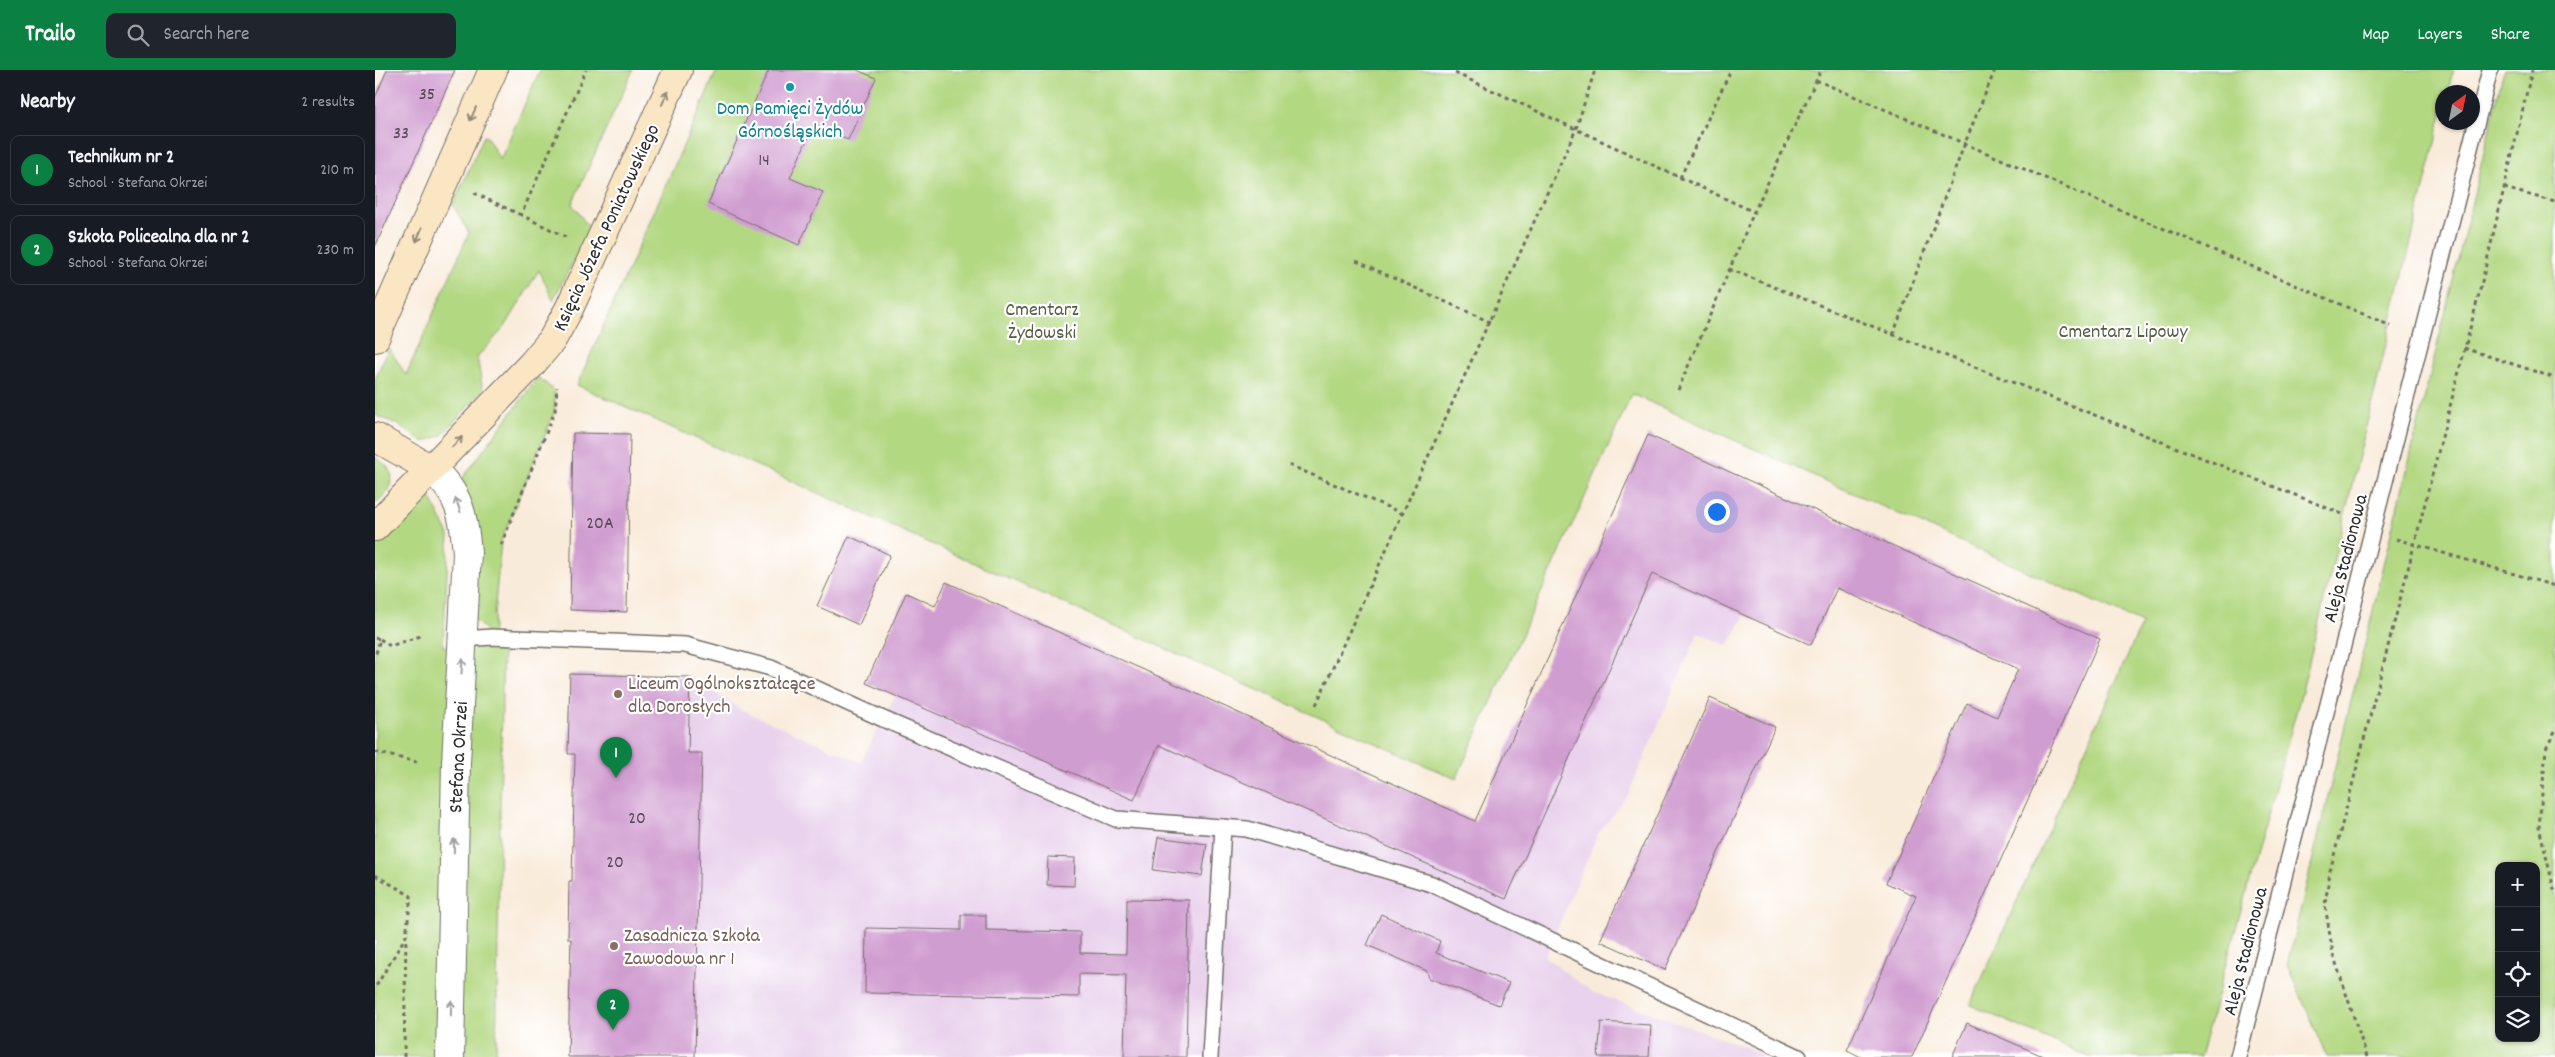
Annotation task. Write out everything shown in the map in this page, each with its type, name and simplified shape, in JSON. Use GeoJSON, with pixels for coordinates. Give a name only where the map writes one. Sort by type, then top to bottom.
{"type":"FeatureCollection","features":[{"type":"Feature","properties":{"kind":"street"},"geometry":{"type":"LineString","coordinates":[[375,338],[493,70]]}},
{"type":"Feature","properties":{"kind":"street","name":"Księcia Józefa Poniatowskiego"},"geometry":{"type":"LineString","coordinates":[[375,528],[533,364],[551,340],[573,301],[678,70]]}},
{"type":"Feature","properties":{"kind":"street"},"geometry":{"type":"LineString","coordinates":[[375,437],[431,469]]}},
{"type":"Feature","properties":{"kind":"street","name":"Stefana Okrzei"},"geometry":{"type":"LineString","coordinates":[[431,469],[453,490],[465,531],[467,553],[464,639],[456,763],[449,1057]]}},
{"type":"Feature","properties":{"kind":"lane","name":"Aleja Stadionowa"},"geometry":{"type":"LineString","coordinates":[[2238,1057],[2490,70]]}},
{"type":"Feature","properties":{"kind":"lane"},"geometry":{"type":"LineString","coordinates":[[464,639],[492,637],[685,645],[771,668],[1116,819],[1247,829],[1431,884],[1799,1057]]}},
{"type":"Feature","properties":{"kind":"lane"},"geometry":{"type":"LineString","coordinates":[[1210,1057],[1223,827]]}},
{"type":"Feature","properties":{"kind":"path"},"geometry":{"type":"LineString","coordinates":[[521,215],[586,70]]}},
{"type":"Feature","properties":{"kind":"path"},"geometry":{"type":"LineString","coordinates":[[1316,705],[1404,514],[1576,129],[1595,70]]}},
{"type":"Feature","properties":{"kind":"path"},"geometry":{"type":"LineString","coordinates":[[1680,178],[1731,70]]}},
{"type":"Feature","properties":{"kind":"path"},"geometry":{"type":"LineString","coordinates":[[1678,390],[1754,212],[1821,70]]}},
{"type":"Feature","properties":{"kind":"path"},"geometry":{"type":"LineString","coordinates":[[1893,335],[1965,142],[1995,70]]}},
{"type":"Feature","properties":{"kind":"path"},"geometry":{"type":"LineString","coordinates":[[2367,1057],[2333,954],[2325,905],[2330,871],[2465,348],[2532,70]]}},
{"type":"Feature","properties":{"kind":"path"},"geometry":{"type":"LineString","coordinates":[[1455,73],[1754,212]]}},
{"type":"Feature","properties":{"kind":"path"},"geometry":{"type":"LineString","coordinates":[[1816,80],[1965,142],[2391,326]]}},
{"type":"Feature","properties":{"kind":"path"},"geometry":{"type":"LineString","coordinates":[[444,178],[572,239]]}},
{"type":"Feature","properties":{"kind":"path"},"geometry":{"type":"LineString","coordinates":[[2504,188],[2555,202]]}},
{"type":"Feature","properties":{"kind":"path"},"geometry":{"type":"LineString","coordinates":[[1356,261],[1490,322]]}},
{"type":"Feature","properties":{"kind":"path"},"geometry":{"type":"LineString","coordinates":[[1729,269],[2345,515]]}},
{"type":"Feature","properties":{"kind":"path"},"geometry":{"type":"LineString","coordinates":[[2465,348],[2555,378]]}},
{"type":"Feature","properties":{"kind":"path"},"geometry":{"type":"LineString","coordinates":[[1289,465],[1404,514]]}},
{"type":"Feature","properties":{"kind":"path"},"geometry":{"type":"LineString","coordinates":[[2391,537],[2555,586]]}},
{"type":"Feature","properties":{"kind":"path"},"geometry":{"type":"LineString","coordinates":[[375,638],[380,638],[390,646],[424,635]]}},
{"type":"Feature","properties":{"kind":"path"},"geometry":{"type":"LineString","coordinates":[[375,657],[380,638]]}},
{"type":"Feature","properties":{"kind":"path"},"geometry":{"type":"LineString","coordinates":[[2555,731],[2546,749],[2539,827],[2555,893]]}},
{"type":"Feature","properties":{"kind":"path"},"geometry":{"type":"LineString","coordinates":[[375,752],[417,762]]}},
{"type":"Feature","properties":{"kind":"path"},"geometry":{"type":"LineString","coordinates":[[375,875],[411,896],[407,936],[403,1057]]}},
{"type":"Feature","properties":{"kind":"path"},"geometry":{"type":"LineString","coordinates":[[375,988],[407,936]]}},
{"type":"Feature","properties":{"kind":"shaded area"},"geometry":{"type":"Polygon","coordinates":[[[1648,435],[1863,531],[1811,645],[1745,615],[1728,646],[1698,633],[1628,795],[1598,834],[1545,957],[1592,992],[1746,1047],[1766,1057],[568,1057],[571,940],[568,939],[569,881],[572,880],[575,754],[568,754],[570,674],[690,677],[740,709],[861,762],[895,696],[946,582],[1475,821],[1648,435]]]}},
{"type":"Feature","properties":{"kind":"green space"},"geometry":{"type":"Polygon","coordinates":[[[540,70],[633,70],[572,204],[590,229],[553,300],[539,270],[505,327],[477,357],[483,390],[441,436],[423,442],[397,424],[375,415],[375,379],[389,348],[406,375],[469,233],[453,205],[484,136],[487,137],[500,160],[540,70]]]}},
{"type":"Feature","properties":{"kind":"green space","name":"Cmentarz Lipowy"},"geometry":{"type":"Polygon","coordinates":[[[717,70],[2453,70],[2450,85],[2435,85],[2435,130],[2438,130],[2302,691],[2200,1057],[2089,1057],[1970,1005],[2142,623],[1632,394],[1456,779],[577,385],[717,70]]]}},
{"type":"Feature","properties":{"kind":"green space"},"geometry":{"type":"Polygon","coordinates":[[[2504,70],[2555,70],[2555,1057],[2327,1057],[2287,965],[2504,70]]]}},
{"type":"Feature","properties":{"kind":"green space"},"geometry":{"type":"Polygon","coordinates":[[[538,377],[555,391],[555,411],[501,541],[492,637],[474,619],[473,520],[462,479],[538,377]]]}},
{"type":"Feature","properties":{"kind":"green space"},"geometry":{"type":"Polygon","coordinates":[[[375,457],[387,466],[392,476],[389,490],[375,504],[375,457]]]}},
{"type":"Feature","properties":{"kind":"green space"},"geometry":{"type":"Polygon","coordinates":[[[427,491],[449,535],[443,647],[503,638],[496,1057],[375,1057],[375,946],[378,942],[375,940],[375,544],[427,491]]]}},
{"type":"Feature","properties":{"kind":"building"},"geometry":{"type":"Polygon","coordinates":[[[387,70],[455,70],[375,247],[375,98],[387,70]]]}},
{"type":"Feature","properties":{"kind":"building"},"geometry":{"type":"Polygon","coordinates":[[[769,70],[857,70],[876,78],[848,140],[814,124],[790,178],[823,192],[799,245],[708,204],[769,70]]]}},
{"type":"Feature","properties":{"kind":"building"},"geometry":{"type":"Polygon","coordinates":[[[573,433],[630,434],[627,612],[570,610],[573,433]]]}},
{"type":"Feature","properties":{"kind":"building"},"geometry":{"type":"Polygon","coordinates":[[[1648,435],[2100,639],[1912,1057],[1861,1057],[1847,1050],[1916,896],[1886,883],[1967,703],[1997,717],[2018,669],[1837,588],[1811,645],[1652,574],[1506,899],[1159,745],[1134,800],[866,683],[906,593],[935,606],[946,582],[1475,821],[1648,435]]]}},
{"type":"Feature","properties":{"kind":"building"},"geometry":{"type":"Polygon","coordinates":[[[849,536],[890,555],[859,625],[817,606],[849,536]]]}},
{"type":"Feature","properties":{"kind":"building"},"geometry":{"type":"Polygon","coordinates":[[[570,674],[690,677],[688,753],[702,753],[695,1057],[568,1057],[571,939],[568,939],[569,881],[572,881],[575,754],[568,754],[570,674]]]}},
{"type":"Feature","properties":{"kind":"building"},"geometry":{"type":"Polygon","coordinates":[[[1710,698],[1775,727],[1665,970],[1600,941],[1710,698]]]}},
{"type":"Feature","properties":{"kind":"building"},"geometry":{"type":"Polygon","coordinates":[[[1158,837],[1207,844],[1202,876],[1153,870],[1158,837]]]}},
{"type":"Feature","properties":{"kind":"building"},"geometry":{"type":"Polygon","coordinates":[[[1048,857],[1075,858],[1074,886],[1047,885],[1048,857]]]}},
{"type":"Feature","properties":{"kind":"building"},"geometry":{"type":"Polygon","coordinates":[[[1127,899],[1189,900],[1186,1057],[1124,1057],[1126,975],[1079,974],[1079,997],[865,993],[866,928],[961,930],[961,915],[986,915],[986,930],[1080,932],[1080,953],[1126,954],[1127,899]]]}},
{"type":"Feature","properties":{"kind":"building"},"geometry":{"type":"Polygon","coordinates":[[[1381,914],[1440,941],[1436,953],[1509,983],[1499,1005],[1429,978],[1427,971],[1367,945],[1381,914]]]}},
{"type":"Feature","properties":{"kind":"building"},"geometry":{"type":"Polygon","coordinates":[[[1601,1022],[1651,1025],[1649,1057],[1598,1057],[1601,1022]]]}},
{"type":"Feature","properties":{"kind":"building"},"geometry":{"type":"Polygon","coordinates":[[[1967,1023],[2045,1057],[1952,1057],[1967,1023]]]}},
{"type":"Feature","properties":{"kind":"place","name":"Dom Pamięci Żydów Górnośląskich"},"geometry":{"type":"Point","coordinates":[790,87]}},
{"type":"Feature","properties":{"kind":"place","name":"Liceum Ogólnokształcące dla Dorosłych"},"geometry":{"type":"Point","coordinates":[618,694]}},
{"type":"Feature","properties":{"kind":"place","name":"Technikum nr 2"},"geometry":{"type":"Point","coordinates":[616,778]}},
{"type":"Feature","properties":{"kind":"place","name":"Zasadnicza Szkoła Zawodowa nr 1"},"geometry":{"type":"Point","coordinates":[614,946]}},
{"type":"Feature","properties":{"kind":"place","name":"Szkoła Policealna dla nr 2"},"geometry":{"type":"Point","coordinates":[613,1030]}},
{"type":"Feature","properties":{"kind":"park label","name":"Cmentarz Żydowski"},"geometry":{"type":"Point","coordinates":[1042,320]}}]}
